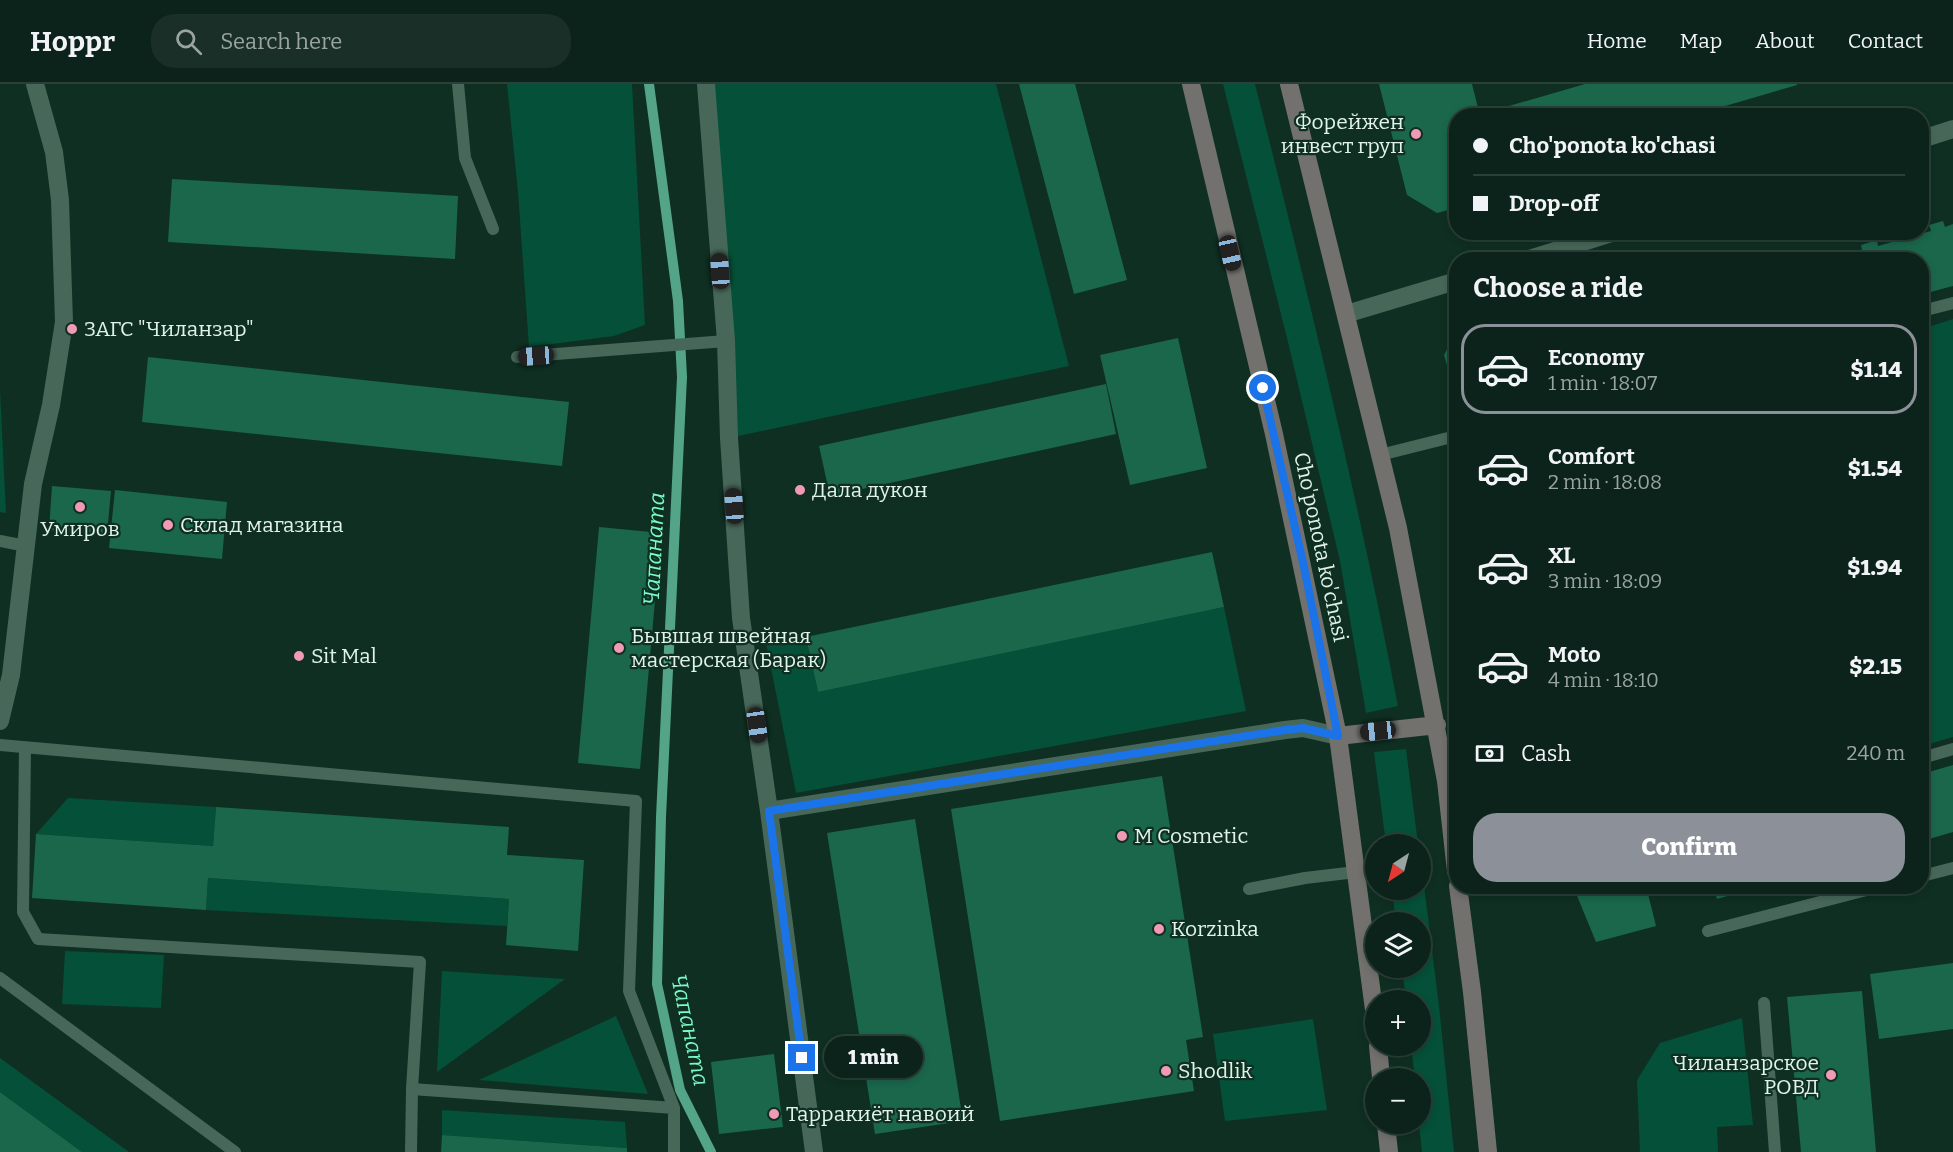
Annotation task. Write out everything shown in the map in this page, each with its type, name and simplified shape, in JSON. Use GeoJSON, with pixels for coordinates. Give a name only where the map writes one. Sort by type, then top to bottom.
{"type":"FeatureCollection","features":[{"type":"Feature","properties":{"kind":"main road","name":"Cho'ponota ko'chasi"},"geometry":{"type":"LineString","coordinates":[[1191,84],[1274,434],[1338,736],[1371,990]]}},
{"type":"Feature","properties":{"kind":"main road"},"geometry":{"type":"LineString","coordinates":[[1289,84],[1398,528],[1437,725],[1449,772]]}},
{"type":"Feature","properties":{"kind":"main road"},"geometry":{"type":"LineString","coordinates":[[1338,736],[1437,725]]}},
{"type":"Feature","properties":{"kind":"main road"},"geometry":{"type":"LineString","coordinates":[[1459,894],[1472,992],[1488,1152]]}},
{"type":"Feature","properties":{"kind":"main road"},"geometry":{"type":"LineString","coordinates":[[1387,1134],[1389,1152]]}},
{"type":"Feature","properties":{"kind":"street"},"geometry":{"type":"LineString","coordinates":[[0,721],[5,708],[11,675],[33,484],[51,405],[64,322],[60,200],[54,152],[35,84]]}},
{"type":"Feature","properties":{"kind":"street"},"geometry":{"type":"LineString","coordinates":[[706,84],[726,340],[729,438],[741,618],[814,1152]]}},
{"type":"Feature","properties":{"kind":"street"},"geometry":{"type":"LineString","coordinates":[[1929,137],[1953,129]]}},
{"type":"Feature","properties":{"kind":"street"},"geometry":{"type":"LineString","coordinates":[[1551,252],[1590,240]]}},
{"type":"Feature","properties":{"kind":"street"},"geometry":{"type":"LineString","coordinates":[[1346,314],[1449,283]]}},
{"type":"Feature","properties":{"kind":"street"},"geometry":{"type":"LineString","coordinates":[[769,811],[1285,730],[1303,728],[1338,736]]}},
{"type":"Feature","properties":{"kind":"lane"},"geometry":{"type":"LineString","coordinates":[[458,84],[465,158],[493,229]]}},
{"type":"Feature","properties":{"kind":"lane"},"geometry":{"type":"LineString","coordinates":[[1929,309],[1953,303]]}},
{"type":"Feature","properties":{"kind":"lane"},"geometry":{"type":"LineString","coordinates":[[517,357],[726,340]]}},
{"type":"Feature","properties":{"kind":"lane"},"geometry":{"type":"LineString","coordinates":[[1380,455],[1449,438]]}},
{"type":"Feature","properties":{"kind":"lane"},"geometry":{"type":"LineString","coordinates":[[0,541],[26,546]]}},
{"type":"Feature","properties":{"kind":"lane"},"geometry":{"type":"LineString","coordinates":[[0,745],[636,801],[629,991],[674,1108],[674,1152]]}},
{"type":"Feature","properties":{"kind":"lane"},"geometry":{"type":"LineString","coordinates":[[25,748],[23,912],[38,939],[420,962],[412,1089],[411,1152]]}},
{"type":"Feature","properties":{"kind":"lane"},"geometry":{"type":"LineString","coordinates":[[1929,756],[1953,749]]}},
{"type":"Feature","properties":{"kind":"lane"},"geometry":{"type":"LineString","coordinates":[[1929,874],[1953,868]]}},
{"type":"Feature","properties":{"kind":"lane"},"geometry":{"type":"LineString","coordinates":[[1249,889],[1305,878],[1356,872]]}},
{"type":"Feature","properties":{"kind":"lane"},"geometry":{"type":"LineString","coordinates":[[1708,931],[1851,894]]}},
{"type":"Feature","properties":{"kind":"lane"},"geometry":{"type":"LineString","coordinates":[[0,978],[235,1152]]}},
{"type":"Feature","properties":{"kind":"lane"},"geometry":{"type":"LineString","coordinates":[[1764,1003],[1775,1152]]}},
{"type":"Feature","properties":{"kind":"lane"},"geometry":{"type":"LineString","coordinates":[[412,1089],[674,1108]]}},
{"type":"Feature","properties":{"kind":"green space"},"geometry":{"type":"Polygon","coordinates":[[[507,84],[632,84],[645,325],[614,336],[529,347],[518,192],[507,84]]]}},
{"type":"Feature","properties":{"kind":"green space"},"geometry":{"type":"Polygon","coordinates":[[[706,84],[996,84],[1069,366],[729,438],[706,84]]]}},
{"type":"Feature","properties":{"kind":"green space"},"geometry":{"type":"Polygon","coordinates":[[[1223,84],[1255,84],[1349,472],[1398,706],[1366,713],[1340,561],[1223,84]]]}},
{"type":"Feature","properties":{"kind":"green space"},"geometry":{"type":"Polygon","coordinates":[[[1953,319],[1953,737],[1929,744],[1929,327],[1953,319]]]}},
{"type":"Feature","properties":{"kind":"green space"},"geometry":{"type":"Polygon","coordinates":[[[0,390],[6,513],[0,512],[0,390]]]}},
{"type":"Feature","properties":{"kind":"green space"},"geometry":{"type":"Polygon","coordinates":[[[1224,607],[1246,711],[796,793],[766,643],[806,637],[818,692],[1224,607]]]}},
{"type":"Feature","properties":{"kind":"green space"},"geometry":{"type":"Polygon","coordinates":[[[1406,749],[1417,834],[1385,834],[1374,752],[1406,749]]]}},
{"type":"Feature","properties":{"kind":"green space"},"geometry":{"type":"Polygon","coordinates":[[[68,798],[216,807],[213,846],[36,834],[68,798]]]}},
{"type":"Feature","properties":{"kind":"green space"},"geometry":{"type":"Polygon","coordinates":[[[208,878],[509,899],[507,926],[206,910],[208,878]]]}},
{"type":"Feature","properties":{"kind":"green space"},"geometry":{"type":"Polygon","coordinates":[[[1393,900],[1426,900],[1427,912],[1395,912],[1393,900]]]}},
{"type":"Feature","properties":{"kind":"green space"},"geometry":{"type":"Polygon","coordinates":[[[1431,942],[1454,1152],[1422,1152],[1420,1134],[1431,1134],[1431,1068],[1414,1068],[1412,1056],[1431,1056],[1431,990],[1405,990],[1403,978],[1431,978],[1431,942]]]}},
{"type":"Feature","properties":{"kind":"green space"},"geometry":{"type":"Polygon","coordinates":[[[65,951],[164,955],[161,1008],[62,1004],[65,951]]]}},
{"type":"Feature","properties":{"kind":"green space"},"geometry":{"type":"Polygon","coordinates":[[[442,971],[565,979],[437,1072],[442,971]]]}},
{"type":"Feature","properties":{"kind":"green space"},"geometry":{"type":"Polygon","coordinates":[[[616,1016],[648,1094],[479,1080],[616,1016]]]}},
{"type":"Feature","properties":{"kind":"green space"},"geometry":{"type":"Polygon","coordinates":[[[1742,1018],[1753,1125],[1717,1127],[1718,1152],[1640,1152],[1637,1080],[1660,1043],[1742,1018]]]}},
{"type":"Feature","properties":{"kind":"green space"},"geometry":{"type":"Polygon","coordinates":[[[1313,1019],[1327,1110],[1225,1121],[1213,1034],[1313,1019]]]}},
{"type":"Feature","properties":{"kind":"green space"},"geometry":{"type":"Polygon","coordinates":[[[0,1058],[129,1152],[82,1152],[0,1092],[0,1058]]]}},
{"type":"Feature","properties":{"kind":"green space"},"geometry":{"type":"Polygon","coordinates":[[[442,1110],[625,1122],[627,1148],[442,1135],[442,1110]]]}},
{"type":"Feature","properties":{"kind":"building"},"geometry":{"type":"Polygon","coordinates":[[[1019,84],[1075,84],[1127,280],[1074,294],[1019,84]]]}},
{"type":"Feature","properties":{"kind":"building"},"geometry":{"type":"Polygon","coordinates":[[[1379,84],[1472,84],[1478,108],[1449,108],[1449,210],[1437,213],[1407,195],[1379,84]]]}},
{"type":"Feature","properties":{"kind":"building"},"geometry":{"type":"Polygon","coordinates":[[[1585,84],[1797,84],[1718,108],[1502,108],[1585,84]]]}},
{"type":"Feature","properties":{"kind":"building"},"geometry":{"type":"Polygon","coordinates":[[[172,179],[458,196],[455,259],[168,242],[172,179]]]}},
{"type":"Feature","properties":{"kind":"building"},"geometry":{"type":"Polygon","coordinates":[[[1943,221],[1945,227],[1953,224],[1953,286],[1929,292],[1929,252],[1856,252],[1862,250],[1861,245],[1877,240],[1878,246],[1899,240],[1929,240],[1929,232],[1931,231],[1929,225],[1943,221]]]}},
{"type":"Feature","properties":{"kind":"building"},"geometry":{"type":"Polygon","coordinates":[[[1178,338],[1207,468],[1130,485],[1100,355],[1178,338]]]}},
{"type":"Feature","properties":{"kind":"building"},"geometry":{"type":"Polygon","coordinates":[[[1449,346],[1449,372],[1444,355],[1449,346]]]}},
{"type":"Feature","properties":{"kind":"building"},"geometry":{"type":"Polygon","coordinates":[[[148,357],[569,402],[562,466],[142,422],[148,357]]]}},
{"type":"Feature","properties":{"kind":"building"},"geometry":{"type":"Polygon","coordinates":[[[1106,384],[1116,434],[830,496],[819,446],[1106,384]]]}},
{"type":"Feature","properties":{"kind":"building"},"geometry":{"type":"Polygon","coordinates":[[[52,486],[111,491],[107,534],[49,530],[52,486]]]}},
{"type":"Feature","properties":{"kind":"building","name":"Склад магазина"},"geometry":{"type":"Polygon","coordinates":[[[115,490],[227,502],[222,559],[109,548],[115,490]]]}},
{"type":"Feature","properties":{"kind":"building","name":"Бывшая швейная мастерская (Барак)"},"geometry":{"type":"Polygon","coordinates":[[[599,527],[661,533],[640,769],[578,763],[599,527]]]}},
{"type":"Feature","properties":{"kind":"building"},"geometry":{"type":"Polygon","coordinates":[[[1212,552],[1224,607],[818,692],[806,637],[1212,552]]]}},
{"type":"Feature","properties":{"kind":"building"},"geometry":{"type":"Polygon","coordinates":[[[1953,765],[1953,832],[1929,839],[1929,772],[1953,765]]]}},
{"type":"Feature","properties":{"kind":"building"},"geometry":{"type":"Polygon","coordinates":[[[1162,776],[1203,1037],[1186,1040],[1194,1091],[1000,1121],[951,809],[1162,776]]]}},
{"type":"Feature","properties":{"kind":"building"},"geometry":{"type":"Polygon","coordinates":[[[216,807],[509,827],[507,855],[584,860],[578,951],[506,945],[509,899],[208,878],[206,910],[32,898],[36,834],[213,846],[216,807]]]}},
{"type":"Feature","properties":{"kind":"building"},"geometry":{"type":"Polygon","coordinates":[[[915,819],[963,1121],[875,1134],[827,833],[915,819]]]}},
{"type":"Feature","properties":{"kind":"building"},"geometry":{"type":"Polygon","coordinates":[[[1576,894],[1648,894],[1656,926],[1596,942],[1576,894]]]}},
{"type":"Feature","properties":{"kind":"building"},"geometry":{"type":"Polygon","coordinates":[[[1715,894],[1734,894],[1717,899],[1715,894]]]}},
{"type":"Feature","properties":{"kind":"building"},"geometry":{"type":"Polygon","coordinates":[[[1953,963],[1953,1029],[1879,1039],[1870,974],[1953,963]]]}},
{"type":"Feature","properties":{"kind":"building","name":"Чиланзарское РОВД"},"geometry":{"type":"Polygon","coordinates":[[[1862,991],[1876,1152],[1801,1152],[1787,997],[1862,991]]]}},
{"type":"Feature","properties":{"kind":"building"},"geometry":{"type":"Polygon","coordinates":[[[774,1054],[783,1127],[719,1134],[711,1062],[774,1054]]]}},
{"type":"Feature","properties":{"kind":"building"},"geometry":{"type":"Polygon","coordinates":[[[0,1092],[82,1152],[0,1152],[0,1092]]]}},
{"type":"Feature","properties":{"kind":"building"},"geometry":{"type":"Polygon","coordinates":[[[442,1135],[627,1148],[627,1152],[441,1152],[442,1135]]]}},
{"type":"Feature","properties":{"kind":"waterway","name":"Чапаната"},"geometry":{"type":"LineString","coordinates":[[649,84],[678,301],[682,377],[661,817],[657,984],[680,1090],[711,1152]]}},
{"type":"Feature","properties":{"kind":"place","name":"Форейжен инвест груп"},"geometry":{"type":"Point","coordinates":[1416,134]}},
{"type":"Feature","properties":{"kind":"place","name":"ЗАГС \"Чиланзар\""},"geometry":{"type":"Point","coordinates":[72,329]}},
{"type":"Feature","properties":{"kind":"place","name":"Дала дукон"},"geometry":{"type":"Point","coordinates":[800,490]}},
{"type":"Feature","properties":{"kind":"place","name":"Умиров"},"geometry":{"type":"Point","coordinates":[80,507]}},
{"type":"Feature","properties":{"kind":"place","name":"Склад магазина"},"geometry":{"type":"Point","coordinates":[168,525]}},
{"type":"Feature","properties":{"kind":"place","name":"Бывшая швейная мастерская (Барак)"},"geometry":{"type":"Point","coordinates":[619,648]}},
{"type":"Feature","properties":{"kind":"place","name":"Sit Mal"},"geometry":{"type":"Point","coordinates":[299,656]}},
{"type":"Feature","properties":{"kind":"place","name":"M Cosmetic"},"geometry":{"type":"Point","coordinates":[1122,836]}},
{"type":"Feature","properties":{"kind":"place","name":"Korzinka"},"geometry":{"type":"Point","coordinates":[1159,929]}},
{"type":"Feature","properties":{"kind":"place","name":"Shodlik"},"geometry":{"type":"Point","coordinates":[1166,1071]}},
{"type":"Feature","properties":{"kind":"place","name":"Чиланзарское РОВД"},"geometry":{"type":"Point","coordinates":[1831,1075]}},
{"type":"Feature","properties":{"kind":"place","name":"Тарракиёт навоий"},"geometry":{"type":"Point","coordinates":[774,1114]}},
{"type":"Feature","properties":{"kind":"route"},"geometry":{"type":"LineString","coordinates":[[802,1058],[769,811],[1285,730],[1303,728],[1338,736],[1304,567],[1263,388]]}}]}
